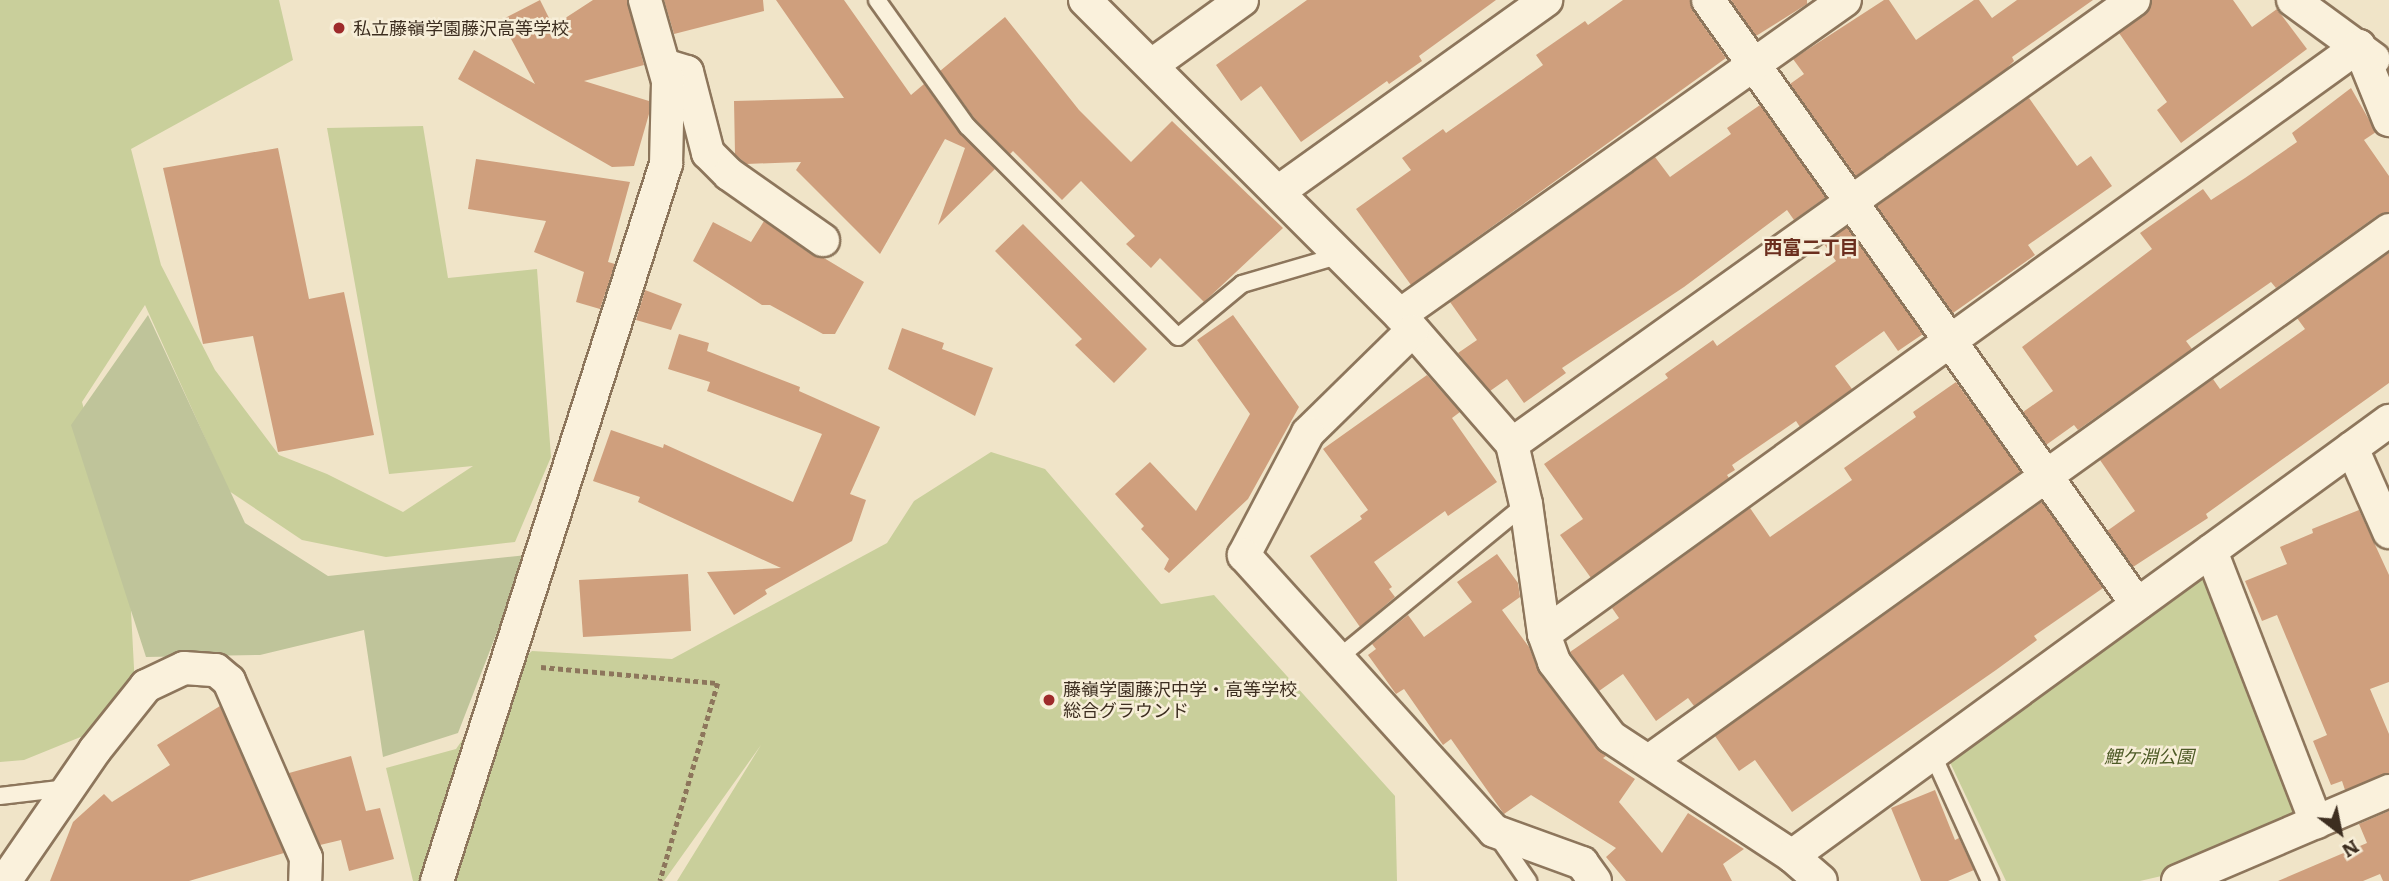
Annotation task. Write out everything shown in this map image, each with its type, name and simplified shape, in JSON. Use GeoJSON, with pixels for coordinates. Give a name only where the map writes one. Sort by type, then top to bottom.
{"type":"FeatureCollection","features":[{"type":"Feature","properties":{"kind":"street"},"geometry":{"type":"LineString","coordinates":[[437,881],[666,164],[668,80],[645,0]]}},
{"type":"Feature","properties":{"kind":"street"},"geometry":{"type":"LineString","coordinates":[[1085,0],[1406,323],[1512,444],[1526,504],[1544,634],[1554,662],[1611,737],[1793,856],[1821,881]]}},
{"type":"Feature","properties":{"kind":"street"},"geometry":{"type":"LineString","coordinates":[[1152,65],[1242,0]]}},
{"type":"Feature","properties":{"kind":"street"},"geometry":{"type":"LineString","coordinates":[[1278,192],[1546,0]]}},
{"type":"Feature","properties":{"kind":"street"},"geometry":{"type":"LineString","coordinates":[[1708,0],[2137,604]]}},
{"type":"Feature","properties":{"kind":"street"},"geometry":{"type":"LineString","coordinates":[[1595,881],[1582,863],[1494,831],[1244,555],[1308,433],[1406,323],[1845,0]]}},
{"type":"Feature","properties":{"kind":"street"},"geometry":{"type":"LineString","coordinates":[[1512,444],[2134,0]]}},
{"type":"Feature","properties":{"kind":"street"},"geometry":{"type":"LineString","coordinates":[[2292,0],[2359,46],[2389,71]]}},
{"type":"Feature","properties":{"kind":"street"},"geometry":{"type":"LineString","coordinates":[[2359,46],[2389,120]]}},
{"type":"Feature","properties":{"kind":"street"},"geometry":{"type":"LineString","coordinates":[[1544,634],[2359,46]]}},
{"type":"Feature","properties":{"kind":"street"},"geometry":{"type":"LineString","coordinates":[[664,65],[687,72],[708,153],[729,174],[823,240]]}},
{"type":"Feature","properties":{"kind":"street"},"geometry":{"type":"LineString","coordinates":[[1649,761],[2389,230]]}},
{"type":"Feature","properties":{"kind":"street"},"geometry":{"type":"LineString","coordinates":[[1793,856],[2389,421]]}},
{"type":"Feature","properties":{"kind":"street"},"geometry":{"type":"LineString","coordinates":[[2352,448],[2389,532]]}},
{"type":"Feature","properties":{"kind":"street"},"geometry":{"type":"LineString","coordinates":[[2211,551],[2316,822]]}},
{"type":"Feature","properties":{"kind":"street"},"geometry":{"type":"LineString","coordinates":[[5,881],[68,788],[146,686],[184,668],[216,670],[229,681],[306,859],[305,881]]}},
{"type":"Feature","properties":{"kind":"street"},"geometry":{"type":"LineString","coordinates":[[2178,881],[2389,791]]}},
{"type":"Feature","properties":{"kind":"lane"},"geometry":{"type":"LineString","coordinates":[[877,0],[967,126],[1178,337],[1242,284],[1338,256]]}},
{"type":"Feature","properties":{"kind":"lane"},"geometry":{"type":"LineString","coordinates":[[1338,659],[1526,504]]}},
{"type":"Feature","properties":{"kind":"lane"},"geometry":{"type":"LineString","coordinates":[[1933,753],[1990,881]]}},
{"type":"Feature","properties":{"kind":"lane"},"geometry":{"type":"LineString","coordinates":[[0,796],[68,788]]}},
{"type":"Feature","properties":{"kind":"lane"},"geometry":{"type":"LineString","coordinates":[[1494,831],[1528,881]]}},
{"type":"Feature","properties":{"kind":"path"},"geometry":{"type":"LineString","coordinates":[[529,666],[718,683],[660,881]]}},
{"type":"Feature","properties":{"kind":"green space"},"geometry":{"type":"Polygon","coordinates":[[[0,0],[279,0],[293,60],[131,149],[161,265],[215,370],[279,455],[327,474],[403,512],[473,466],[389,474],[327,128],[423,126],[448,278],[537,269],[551,457],[515,542],[386,557],[302,540],[229,491],[145,305],[82,402],[129,573],[135,687],[88,734],[24,760],[0,762],[0,0]]]}},
{"type":"Feature","properties":{"kind":"green space"},"geometry":{"type":"Polygon","coordinates":[[[148,315],[245,523],[328,576],[527,555],[458,733],[383,757],[364,630],[260,655],[146,657],[71,425],[148,315]]]}},
{"type":"Feature","properties":{"kind":"green space","name":"藤嶺学園藤沢中学・高等学校 総合グラウンド"},"geometry":{"type":"Polygon","coordinates":[[[991,452],[1045,469],[1161,604],[1214,595],[1395,796],[1397,881],[677,881],[761,745],[664,881],[413,881],[386,768],[456,749],[515,665],[532,651],[672,659],[887,543],[914,501],[991,452]]]}},
{"type":"Feature","properties":{"kind":"green space","name":"鯉ケ淵公園"},"geometry":{"type":"Polygon","coordinates":[[[2204,573],[2296,812],[2226,861],[2140,881],[2006,881],[1947,756],[2204,573]]]}},
{"type":"Feature","properties":{"kind":"building"},"geometry":{"type":"Polygon","coordinates":[[[540,0],[553,26],[593,0],[627,0],[644,65],[584,81],[649,101],[649,114],[634,166],[612,167],[458,79],[474,50],[535,84],[501,20],[540,0]]]}},
{"type":"Feature","properties":{"kind":"building"},"geometry":{"type":"Polygon","coordinates":[[[664,0],[763,0],[764,11],[674,34],[664,0]]]}},
{"type":"Feature","properties":{"kind":"building"},"geometry":{"type":"Polygon","coordinates":[[[776,0],[844,0],[911,95],[924,84],[959,132],[995,169],[938,225],[965,148],[945,139],[880,254],[796,170],[801,162],[746,164],[735,154],[734,101],[844,98],[776,0]]]}},
{"type":"Feature","properties":{"kind":"building"},"geometry":{"type":"Polygon","coordinates":[[[1307,0],[1496,0],[1419,56],[1422,61],[1389,84],[1387,81],[1301,142],[1261,86],[1241,101],[1216,65],[1307,0]]]}},
{"type":"Feature","properties":{"kind":"building"},"geometry":{"type":"Polygon","coordinates":[[[1623,0],[1690,0],[1693,11],[1726,58],[1411,285],[1356,209],[1411,170],[1402,158],[1443,129],[1446,133],[1543,65],[1536,55],[1585,21],[1588,25],[1623,0]]]}},
{"type":"Feature","properties":{"kind":"building"},"geometry":{"type":"Polygon","coordinates":[[[1731,0],[1807,0],[1807,4],[1756,36],[1731,0]]]}},
{"type":"Feature","properties":{"kind":"building"},"geometry":{"type":"Polygon","coordinates":[[[1884,0],[1889,0],[1916,40],[1974,0],[1979,0],[1992,18],[2017,0],[2093,0],[2012,57],[2014,61],[2007,68],[1856,176],[1790,84],[1804,74],[1793,59],[1884,0]]]}},
{"type":"Feature","properties":{"kind":"building"},"geometry":{"type":"Polygon","coordinates":[[[2152,0],[2233,0],[2252,27],[2277,9],[2307,49],[2181,143],[2157,110],[2167,102],[2119,33],[2145,14],[2152,0]]]}},
{"type":"Feature","properties":{"kind":"building"},"geometry":{"type":"Polygon","coordinates":[[[1005,17],[1079,110],[1131,162],[1172,121],[1283,228],[1204,302],[1160,258],[1151,268],[1126,244],[1135,236],[1081,181],[1062,200],[1013,151],[1010,154],[975,119],[940,71],[1005,17]]]}},
{"type":"Feature","properties":{"kind":"building"},"geometry":{"type":"Polygon","coordinates":[[[2351,88],[2376,132],[2364,140],[2389,176],[2389,212],[2378,215],[2276,288],[2271,282],[2186,341],[2192,349],[2078,430],[2074,425],[2046,445],[2023,412],[2053,391],[2022,347],[2152,249],[2140,233],[2203,189],[2211,200],[2245,178],[2297,142],[2292,133],[2351,88]]]}},
{"type":"Feature","properties":{"kind":"building"},"geometry":{"type":"Polygon","coordinates":[[[2029,98],[2077,166],[2091,156],[2112,186],[2028,245],[2035,255],[1953,313],[1877,206],[2029,98]]]}},
{"type":"Feature","properties":{"kind":"building"},"geometry":{"type":"Polygon","coordinates":[[[1760,105],[1826,197],[1794,220],[1787,210],[1684,287],[1562,368],[1566,373],[1524,403],[1507,379],[1490,391],[1458,353],[1477,340],[1450,302],[1655,157],[1670,177],[1731,134],[1727,128],[1760,105]]]}},
{"type":"Feature","properties":{"kind":"building"},"geometry":{"type":"Polygon","coordinates":[[[278,148],[309,299],[344,292],[374,435],[278,452],[253,336],[203,344],[163,168],[278,148]]]}},
{"type":"Feature","properties":{"kind":"building"},"geometry":{"type":"Polygon","coordinates":[[[476,159],[630,182],[608,262],[615,264],[600,309],[576,302],[584,272],[534,252],[546,221],[468,209],[476,159]]]}},
{"type":"Feature","properties":{"kind":"building"},"geometry":{"type":"Polygon","coordinates":[[[764,221],[812,255],[824,258],[864,282],[835,334],[823,334],[770,305],[762,305],[693,261],[713,222],[751,242],[764,221]]]}},
{"type":"Feature","properties":{"kind":"building"},"geometry":{"type":"Polygon","coordinates":[[[1023,224],[1147,349],[1114,383],[1075,345],[1082,339],[995,251],[1023,224]]]}},
{"type":"Feature","properties":{"kind":"building"},"geometry":{"type":"Polygon","coordinates":[[[1847,227],[1923,334],[1898,351],[1884,331],[1835,366],[1852,389],[1800,427],[1796,421],[1732,465],[1735,470],[1727,475],[1729,478],[1591,578],[1560,535],[1583,519],[1544,464],[1668,378],[1665,374],[1713,340],[1717,346],[1836,261],[1824,244],[1847,227]]]}},
{"type":"Feature","properties":{"kind":"building"},"geometry":{"type":"Polygon","coordinates":[[[2389,253],[2389,383],[2206,514],[2208,518],[2133,567],[2107,531],[2135,511],[2100,460],[2213,379],[2220,389],[2305,329],[2297,318],[2389,253]]]}},
{"type":"Feature","properties":{"kind":"building"},"geometry":{"type":"Polygon","coordinates":[[[645,290],[682,304],[671,330],[636,320],[645,290]]]}},
{"type":"Feature","properties":{"kind":"building"},"geometry":{"type":"Polygon","coordinates":[[[1233,315],[1299,407],[1248,499],[1169,573],[1164,569],[1169,559],[1141,529],[1144,526],[1115,494],[1150,462],[1196,511],[1250,414],[1197,340],[1233,315]]]}},
{"type":"Feature","properties":{"kind":"building"},"geometry":{"type":"Polygon","coordinates":[[[902,328],[944,343],[942,349],[993,368],[975,416],[888,369],[902,328]]]}},
{"type":"Feature","properties":{"kind":"building"},"geometry":{"type":"Polygon","coordinates":[[[679,334],[709,343],[707,351],[800,387],[799,391],[880,427],[850,494],[866,500],[852,541],[765,590],[767,594],[734,615],[707,572],[781,568],[638,502],[640,497],[593,481],[611,430],[663,448],[664,444],[793,502],[822,434],[707,391],[710,382],[668,369],[679,334]]]}},
{"type":"Feature","properties":{"kind":"building"},"geometry":{"type":"Polygon","coordinates":[[[1427,375],[1460,412],[1452,418],[1497,482],[1448,516],[1445,511],[1374,562],[1392,587],[1389,589],[1395,597],[1360,627],[1310,556],[1362,519],[1360,516],[1368,510],[1323,449],[1427,375]]]}},
{"type":"Feature","properties":{"kind":"building"},"geometry":{"type":"Polygon","coordinates":[[[1956,382],[2021,472],[1694,706],[1688,698],[1656,721],[1623,674],[1599,691],[1570,652],[1619,618],[1612,608],[1750,508],[1770,537],[1852,480],[1844,468],[1916,417],[1913,412],[1956,382]]]}},
{"type":"Feature","properties":{"kind":"building"},"geometry":{"type":"Polygon","coordinates":[[[2042,502],[2103,588],[2034,636],[2037,640],[1996,670],[1792,812],[1755,760],[1739,771],[1715,736],[2042,502]]]}},
{"type":"Feature","properties":{"kind":"building"},"geometry":{"type":"Polygon","coordinates":[[[2359,510],[2389,575],[2389,682],[2370,689],[2389,734],[2389,773],[2345,790],[2342,781],[2331,785],[2313,741],[2327,735],[2277,615],[2262,621],[2245,581],[2287,564],[2280,547],[2313,533],[2312,529],[2359,510]]]}},
{"type":"Feature","properties":{"kind":"building"},"geometry":{"type":"Polygon","coordinates":[[[1497,554],[1518,583],[1520,597],[1502,610],[1529,647],[1539,673],[1596,748],[1606,756],[1603,758],[1635,779],[1619,802],[1662,853],[1688,813],[1744,849],[1723,864],[1732,881],[1626,881],[1606,857],[1616,848],[1531,795],[1504,814],[1451,739],[1443,745],[1404,689],[1396,694],[1368,655],[1376,649],[1372,644],[1408,615],[1424,637],[1472,602],[1457,582],[1497,554]]]}},
{"type":"Feature","properties":{"kind":"building"},"geometry":{"type":"Polygon","coordinates":[[[688,574],[691,631],[583,637],[579,580],[688,574]]]}},
{"type":"Feature","properties":{"kind":"building"},"geometry":{"type":"Polygon","coordinates":[[[220,706],[284,853],[189,881],[50,881],[73,822],[104,794],[112,802],[170,765],[157,745],[220,706]]]}},
{"type":"Feature","properties":{"kind":"building"},"geometry":{"type":"Polygon","coordinates":[[[351,756],[366,811],[380,808],[394,859],[349,871],[341,840],[320,845],[289,773],[351,756]]]}},
{"type":"Feature","properties":{"kind":"building"},"geometry":{"type":"Polygon","coordinates":[[[1935,790],[1955,840],[1959,838],[1974,870],[1948,881],[1921,881],[1891,808],[1935,790]]]}},
{"type":"Feature","properties":{"kind":"building"},"geometry":{"type":"Polygon","coordinates":[[[2389,811],[2389,881],[2383,881],[2380,874],[2363,881],[2278,881],[2367,843],[2359,824],[2389,811]]]}},
{"type":"Feature","properties":{"kind":"place","name":"私立藤嶺学園藤沢高等学校"},"geometry":{"type":"Point","coordinates":[339,28]}},
{"type":"Feature","properties":{"kind":"place","name":"藤嶺学園藤沢中学・高等学校 総合グラウンド"},"geometry":{"type":"Point","coordinates":[1049,700]}},
{"type":"Feature","properties":{"kind":"district","name":"西富二丁目"},"geometry":{"type":"Point","coordinates":[1811,247]}}]}
